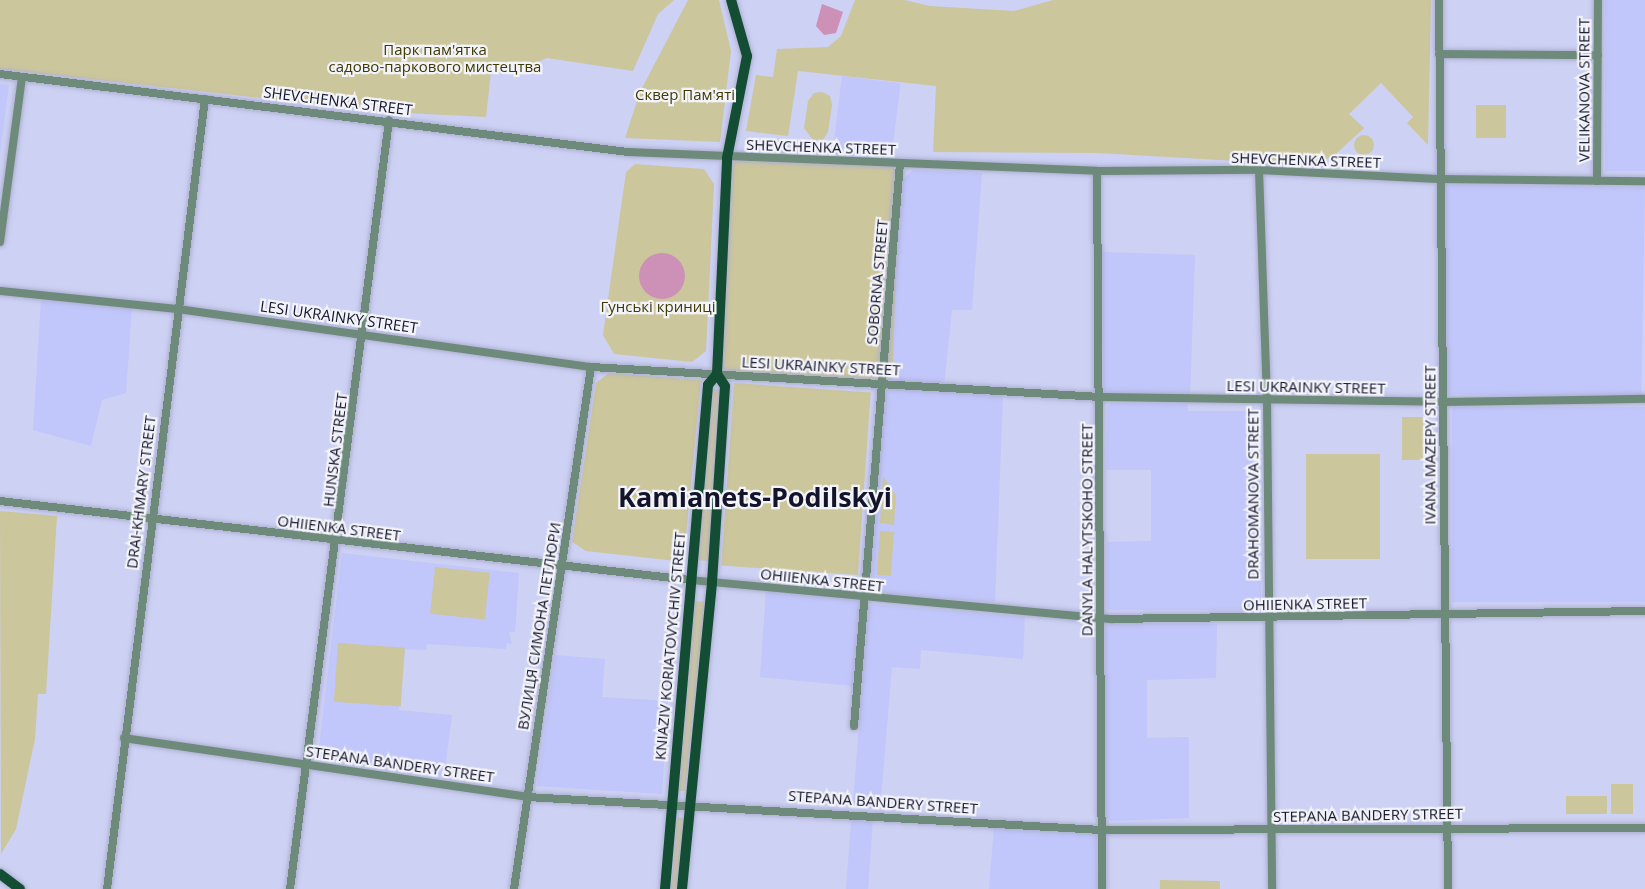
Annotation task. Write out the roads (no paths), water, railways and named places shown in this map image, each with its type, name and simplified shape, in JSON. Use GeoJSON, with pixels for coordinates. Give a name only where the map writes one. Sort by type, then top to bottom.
{"type":"FeatureCollection","features":[{"type":"Feature","properties":{"kind":"main road","name":"KNIAZIV KORIATOVYCHIV STREET"},"geometry":{"type":"LineString","coordinates":[[665,889],[708,385],[717,374],[728,158],[747,56],[731,0]]}},
{"type":"Feature","properties":{"kind":"main road","name":"KNIAZIV KORIATOVYCHIV STREET"},"geometry":{"type":"LineString","coordinates":[[682,889],[712,582],[725,386],[717,374]]}},
{"type":"Feature","properties":{"kind":"main road"},"geometry":{"type":"LineString","coordinates":[[0,874],[20,889]]}},
{"type":"Feature","properties":{"kind":"street","name":"IVANA MAZEPY STREET"},"geometry":{"type":"LineString","coordinates":[[1439,0],[1438,179],[1443,402],[1448,889]]}},
{"type":"Feature","properties":{"kind":"street","name":"VELIKANOVA STREET"},"geometry":{"type":"LineString","coordinates":[[1597,181],[1598,0]]}},
{"type":"Feature","properties":{"kind":"street"},"geometry":{"type":"LineString","coordinates":[[1439,54],[1598,55]]}},
{"type":"Feature","properties":{"kind":"street","name":"SHEVCHENKA STREET"},"geometry":{"type":"LineString","coordinates":[[0,74],[388,120],[619,151],[728,158],[1097,171],[1259,170],[1438,179],[1645,181]]}},
{"type":"Feature","properties":{"kind":"street"},"geometry":{"type":"LineString","coordinates":[[0,242],[22,77]]}},
{"type":"Feature","properties":{"kind":"street","name":"DRAI-KHMARY STREET"},"geometry":{"type":"LineString","coordinates":[[107,889],[151,518],[205,99]]}},
{"type":"Feature","properties":{"kind":"street","name":"HUNSKA STREET"},"geometry":{"type":"LineString","coordinates":[[290,889],[337,542],[388,120]]}},
{"type":"Feature","properties":{"kind":"street","name":"SOBORNA STREET"},"geometry":{"type":"LineString","coordinates":[[854,726],[900,163]]}},
{"type":"Feature","properties":{"kind":"street","name":"DRAHOMANOVA STREET"},"geometry":{"type":"LineString","coordinates":[[1259,170],[1267,400],[1267,619],[1272,889]]}},
{"type":"Feature","properties":{"kind":"street","name":"DANYLA HALYTSKOHO STREET"},"geometry":{"type":"LineString","coordinates":[[1097,171],[1101,397],[1102,889]]}},
{"type":"Feature","properties":{"kind":"street","name":"LESI UKRAINKY STREET"},"geometry":{"type":"LineString","coordinates":[[0,291],[178,309],[362,333],[591,367],[1101,397],[1443,402],[1645,399]]}},
{"type":"Feature","properties":{"kind":"street","name":"ВУЛИЦЯ СИМОНА ПЕТЛЮРИ"},"geometry":{"type":"LineString","coordinates":[[514,889],[591,367]]}},
{"type":"Feature","properties":{"kind":"street","name":"OHIIENKA STREET"},"geometry":{"type":"LineString","coordinates":[[0,501],[337,542],[690,580],[1100,618],[1267,619],[1645,611]]}},
{"type":"Feature","properties":{"kind":"street","name":"STEPANA BANDERY STREET"},"geometry":{"type":"LineString","coordinates":[[124,738],[527,797],[1101,830],[1645,828]]}},
{"type":"Feature","properties":{"kind":"district","name":"Kamianets-Podilskyi"},"geometry":{"type":"Point","coordinates":[755,497]}},
{"type":"Feature","properties":{"kind":"park label","name":"Парк пам'ятка садово-паркового мистецтва"},"geometry":{"type":"Point","coordinates":[435,58]}},
{"type":"Feature","properties":{"kind":"park label","name":"Сквер Пам'яті"},"geometry":{"type":"Point","coordinates":[685,95]}},
{"type":"Feature","properties":{"kind":"park label","name":"Гунські криниці"},"geometry":{"type":"Point","coordinates":[658,307]}}]}
